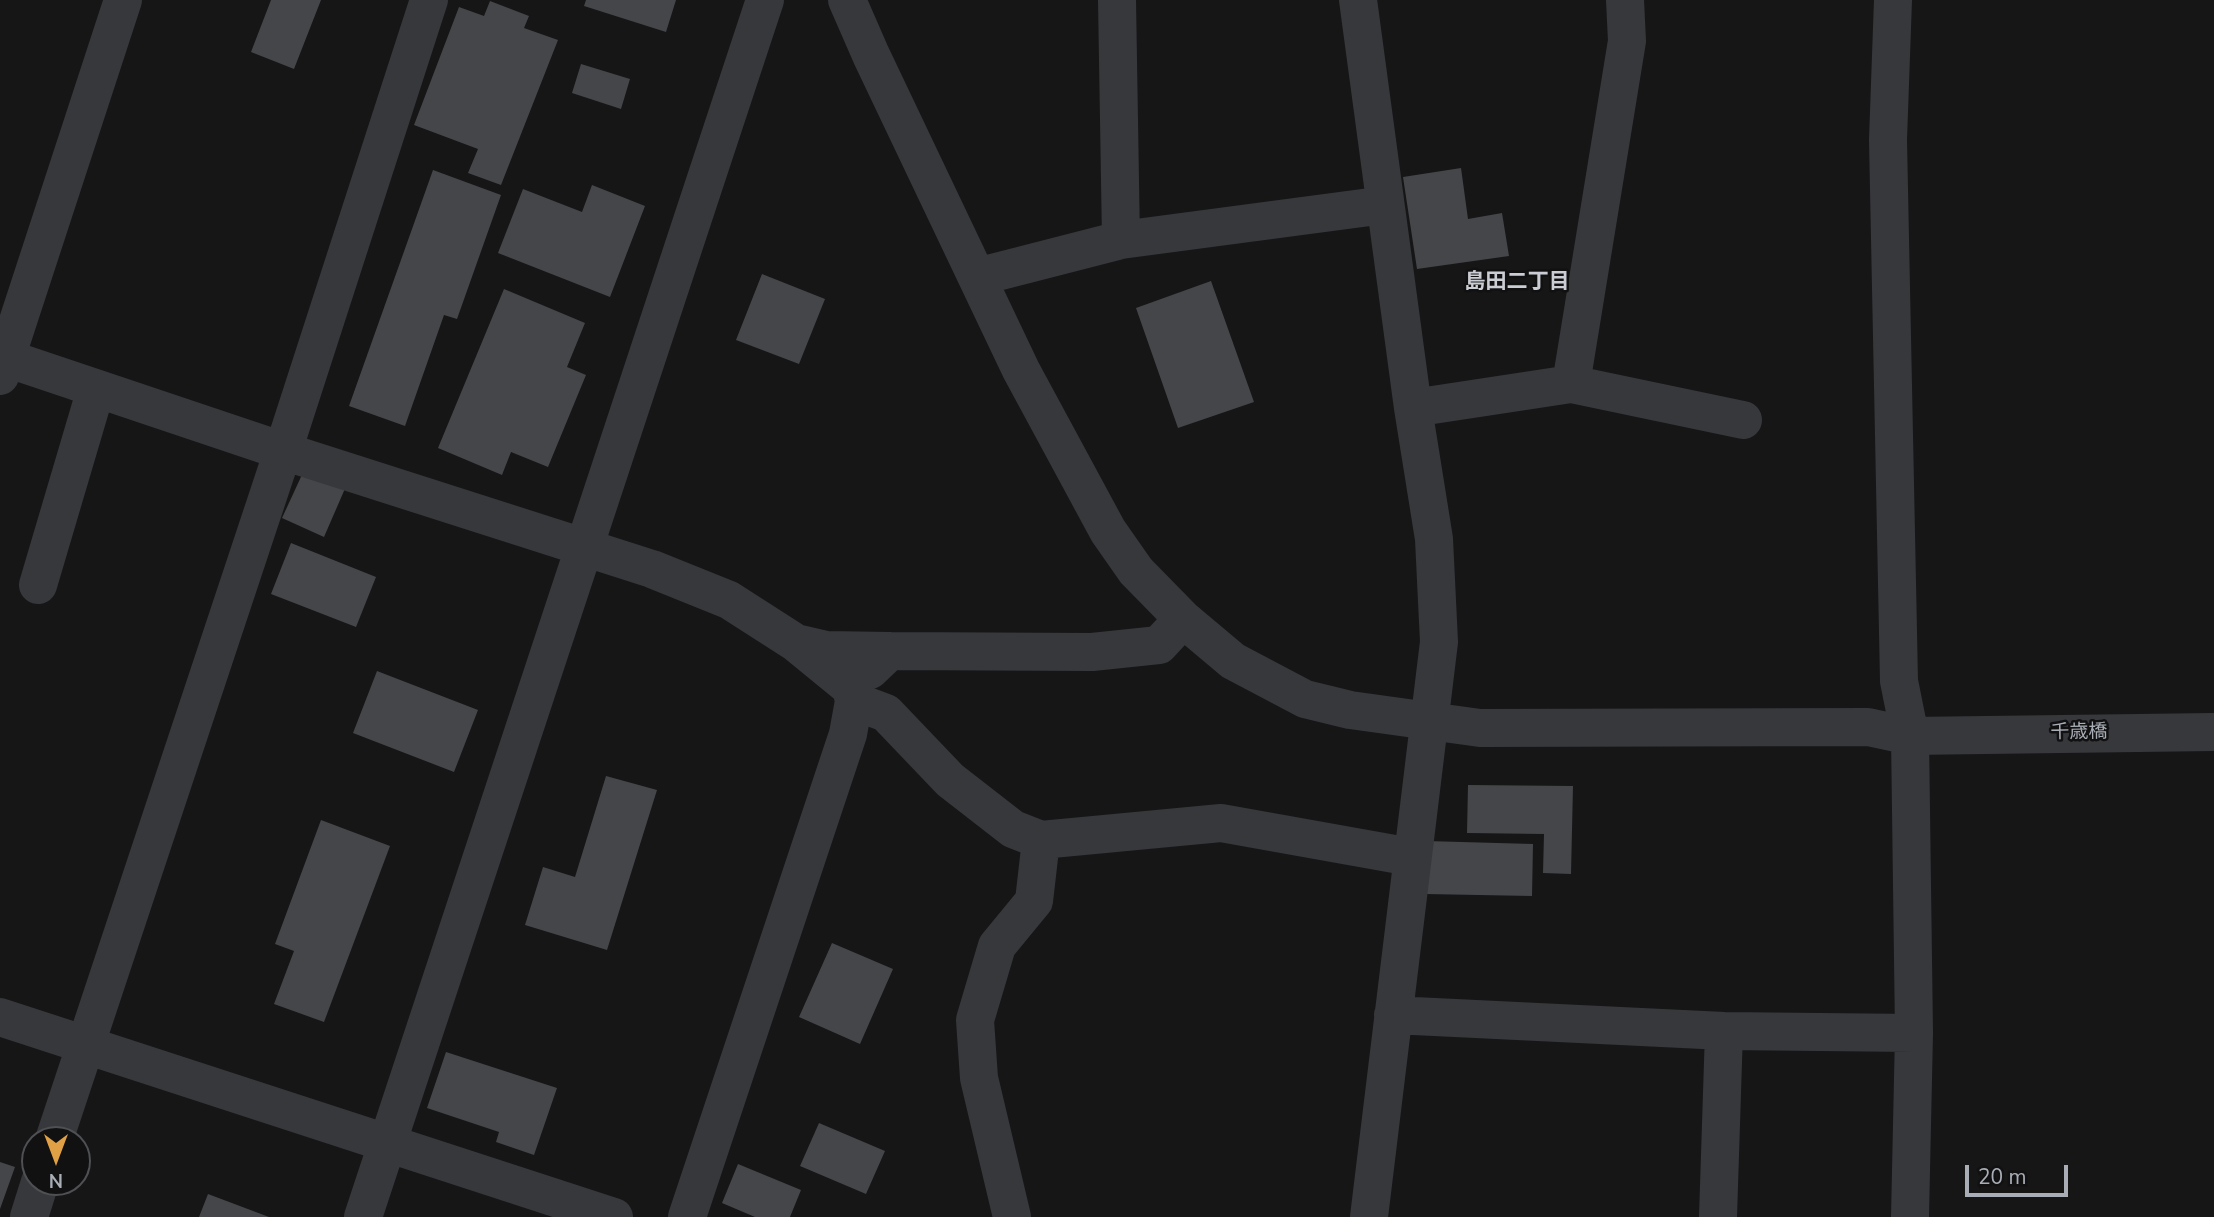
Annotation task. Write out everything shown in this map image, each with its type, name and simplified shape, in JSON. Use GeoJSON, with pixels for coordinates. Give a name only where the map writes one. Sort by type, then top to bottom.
{"type":"FeatureCollection","features":[{"type":"Feature","properties":{"kind":"street"},"geometry":{"type":"LineString","coordinates":[[123,0],[2,363],[96,389],[652,569],[729,600],[796,643],[852,694],[886,713],[950,780],[1013,829],[1041,840],[1221,823],[1412,857]]}},
{"type":"Feature","properties":{"kind":"street"},"geometry":{"type":"LineString","coordinates":[[59,1126],[283,451],[429,0]]}},
{"type":"Feature","properties":{"kind":"street"},"geometry":{"type":"LineString","coordinates":[[363,1217],[765,0]]}},
{"type":"Feature","properties":{"kind":"street","name":"千歳橋"},"geometry":{"type":"LineString","coordinates":[[847,0],[1021,370],[1108,531],[1136,571],[1183,620],[1233,661],[1305,699],[1350,710],[1480,727],[1868,727],[1927,735],[2214,732]]}},
{"type":"Feature","properties":{"kind":"street"},"geometry":{"type":"LineString","coordinates":[[1117,0],[1121,240]]}},
{"type":"Feature","properties":{"kind":"street"},"geometry":{"type":"LineString","coordinates":[[1358,0],[1413,408],[1434,539],[1439,642],[1369,1217]]}},
{"type":"Feature","properties":{"kind":"street"},"geometry":{"type":"LineString","coordinates":[[1571,384],[1627,41],[1625,0]]}},
{"type":"Feature","properties":{"kind":"street"},"geometry":{"type":"LineString","coordinates":[[1893,0],[1888,140],[1899,681],[1927,735],[1914,1033],[1910,1217]]}},
{"type":"Feature","properties":{"kind":"street"},"geometry":{"type":"LineString","coordinates":[[977,277],[1121,240],[1385,205]]}},
{"type":"Feature","properties":{"kind":"street"},"geometry":{"type":"LineString","coordinates":[[1413,408],[1571,384],[1743,420]]}},
{"type":"Feature","properties":{"kind":"street"},"geometry":{"type":"LineString","coordinates":[[38,584],[96,389]]}},
{"type":"Feature","properties":{"kind":"street"},"geometry":{"type":"LineString","coordinates":[[796,643],[826,650],[890,652],[1092,652],[1159,645],[1183,620]]}},
{"type":"Feature","properties":{"kind":"street"},"geometry":{"type":"LineString","coordinates":[[687,1217],[848,734],[852,694],[890,652]]}},
{"type":"Feature","properties":{"kind":"street"},"geometry":{"type":"LineString","coordinates":[[1012,1217],[979,1078],[975,1020],[997,946],[1034,901],[1041,840]]}},
{"type":"Feature","properties":{"kind":"street"},"geometry":{"type":"LineString","coordinates":[[1393,1015],[1724,1031],[1914,1033]]}},
{"type":"Feature","properties":{"kind":"street"},"geometry":{"type":"LineString","coordinates":[[0,1017],[614,1217]]}},
{"type":"Feature","properties":{"kind":"street"},"geometry":{"type":"LineString","coordinates":[[1718,1217],[1724,1031]]}},
{"type":"Feature","properties":{"kind":"street"},"geometry":{"type":"LineString","coordinates":[[29,1217],[36,1196]]}},
{"type":"Feature","properties":{"kind":"building"},"geometry":{"type":"Polygon","coordinates":[[[271,0],[321,0],[294,69],[251,52],[271,0]]]}},
{"type":"Feature","properties":{"kind":"building"},"geometry":{"type":"Polygon","coordinates":[[[586,0],[676,0],[666,32],[584,6],[586,0]]]}},
{"type":"Feature","properties":{"kind":"building"},"geometry":{"type":"Polygon","coordinates":[[[490,1],[529,16],[524,28],[558,40],[501,185],[468,173],[478,149],[414,125],[459,7],[484,16],[490,1]]]}},
{"type":"Feature","properties":{"kind":"building"},"geometry":{"type":"Polygon","coordinates":[[[581,64],[630,79],[621,109],[572,93],[581,64]]]}},
{"type":"Feature","properties":{"kind":"building"},"geometry":{"type":"Polygon","coordinates":[[[1461,168],[1468,219],[1502,213],[1509,256],[1417,269],[1403,177],[1461,168]]]}},
{"type":"Feature","properties":{"kind":"building"},"geometry":{"type":"Polygon","coordinates":[[[433,170],[501,195],[457,319],[444,315],[405,426],[349,406],[433,170]]]}},
{"type":"Feature","properties":{"kind":"building"},"geometry":{"type":"Polygon","coordinates":[[[592,185],[645,206],[610,297],[498,253],[523,189],[582,212],[592,185]]]}},
{"type":"Feature","properties":{"kind":"building"},"geometry":{"type":"Polygon","coordinates":[[[762,274],[825,299],[799,364],[736,340],[762,274]]]}},
{"type":"Feature","properties":{"kind":"building"},"geometry":{"type":"Polygon","coordinates":[[[1211,281],[1254,402],[1178,428],[1136,308],[1211,281]]]}},
{"type":"Feature","properties":{"kind":"building"},"geometry":{"type":"Polygon","coordinates":[[[504,289],[585,323],[567,367],[586,375],[548,467],[511,452],[502,475],[438,448],[504,289]]]}},
{"type":"Feature","properties":{"kind":"building"},"geometry":{"type":"Polygon","coordinates":[[[306,466],[347,484],[324,537],[282,518],[306,466]]]}},
{"type":"Feature","properties":{"kind":"building"},"geometry":{"type":"Polygon","coordinates":[[[291,543],[376,577],[356,627],[271,594],[291,543]]]}},
{"type":"Feature","properties":{"kind":"building"},"geometry":{"type":"Polygon","coordinates":[[[377,671],[478,710],[454,772],[353,733],[377,671]]]}},
{"type":"Feature","properties":{"kind":"building"},"geometry":{"type":"Polygon","coordinates":[[[606,776],[657,790],[607,950],[525,925],[543,867],[575,877],[606,776]]]}},
{"type":"Feature","properties":{"kind":"building"},"geometry":{"type":"Polygon","coordinates":[[[1468,785],[1573,786],[1571,874],[1543,873],[1544,834],[1467,833],[1468,785]]]}},
{"type":"Feature","properties":{"kind":"building"},"geometry":{"type":"Polygon","coordinates":[[[321,820],[390,846],[324,1022],[274,1004],[294,951],[275,944],[321,820]]]}},
{"type":"Feature","properties":{"kind":"building"},"geometry":{"type":"Polygon","coordinates":[[[1426,841],[1533,844],[1532,896],[1425,894],[1426,841]]]}},
{"type":"Feature","properties":{"kind":"building"},"geometry":{"type":"Polygon","coordinates":[[[832,943],[893,969],[860,1044],[799,1017],[832,943]]]}},
{"type":"Feature","properties":{"kind":"building"},"geometry":{"type":"Polygon","coordinates":[[[446,1052],[557,1088],[534,1155],[496,1142],[499,1132],[427,1108],[446,1052]]]}},
{"type":"Feature","properties":{"kind":"building"},"geometry":{"type":"Polygon","coordinates":[[[819,1123],[885,1151],[866,1194],[800,1166],[819,1123]]]}},
{"type":"Feature","properties":{"kind":"building"},"geometry":{"type":"Polygon","coordinates":[[[0,1162],[15,1167],[0,1209],[0,1162]]]}},
{"type":"Feature","properties":{"kind":"building"},"geometry":{"type":"Polygon","coordinates":[[[738,1164],[801,1190],[790,1217],[755,1217],[722,1203],[738,1164]]]}},
{"type":"Feature","properties":{"kind":"building"},"geometry":{"type":"Polygon","coordinates":[[[208,1194],[269,1217],[199,1217],[208,1194]]]}},
{"type":"Feature","properties":{"kind":"district","name":"島田二丁目"},"geometry":{"type":"Point","coordinates":[1517,283]}}]}
